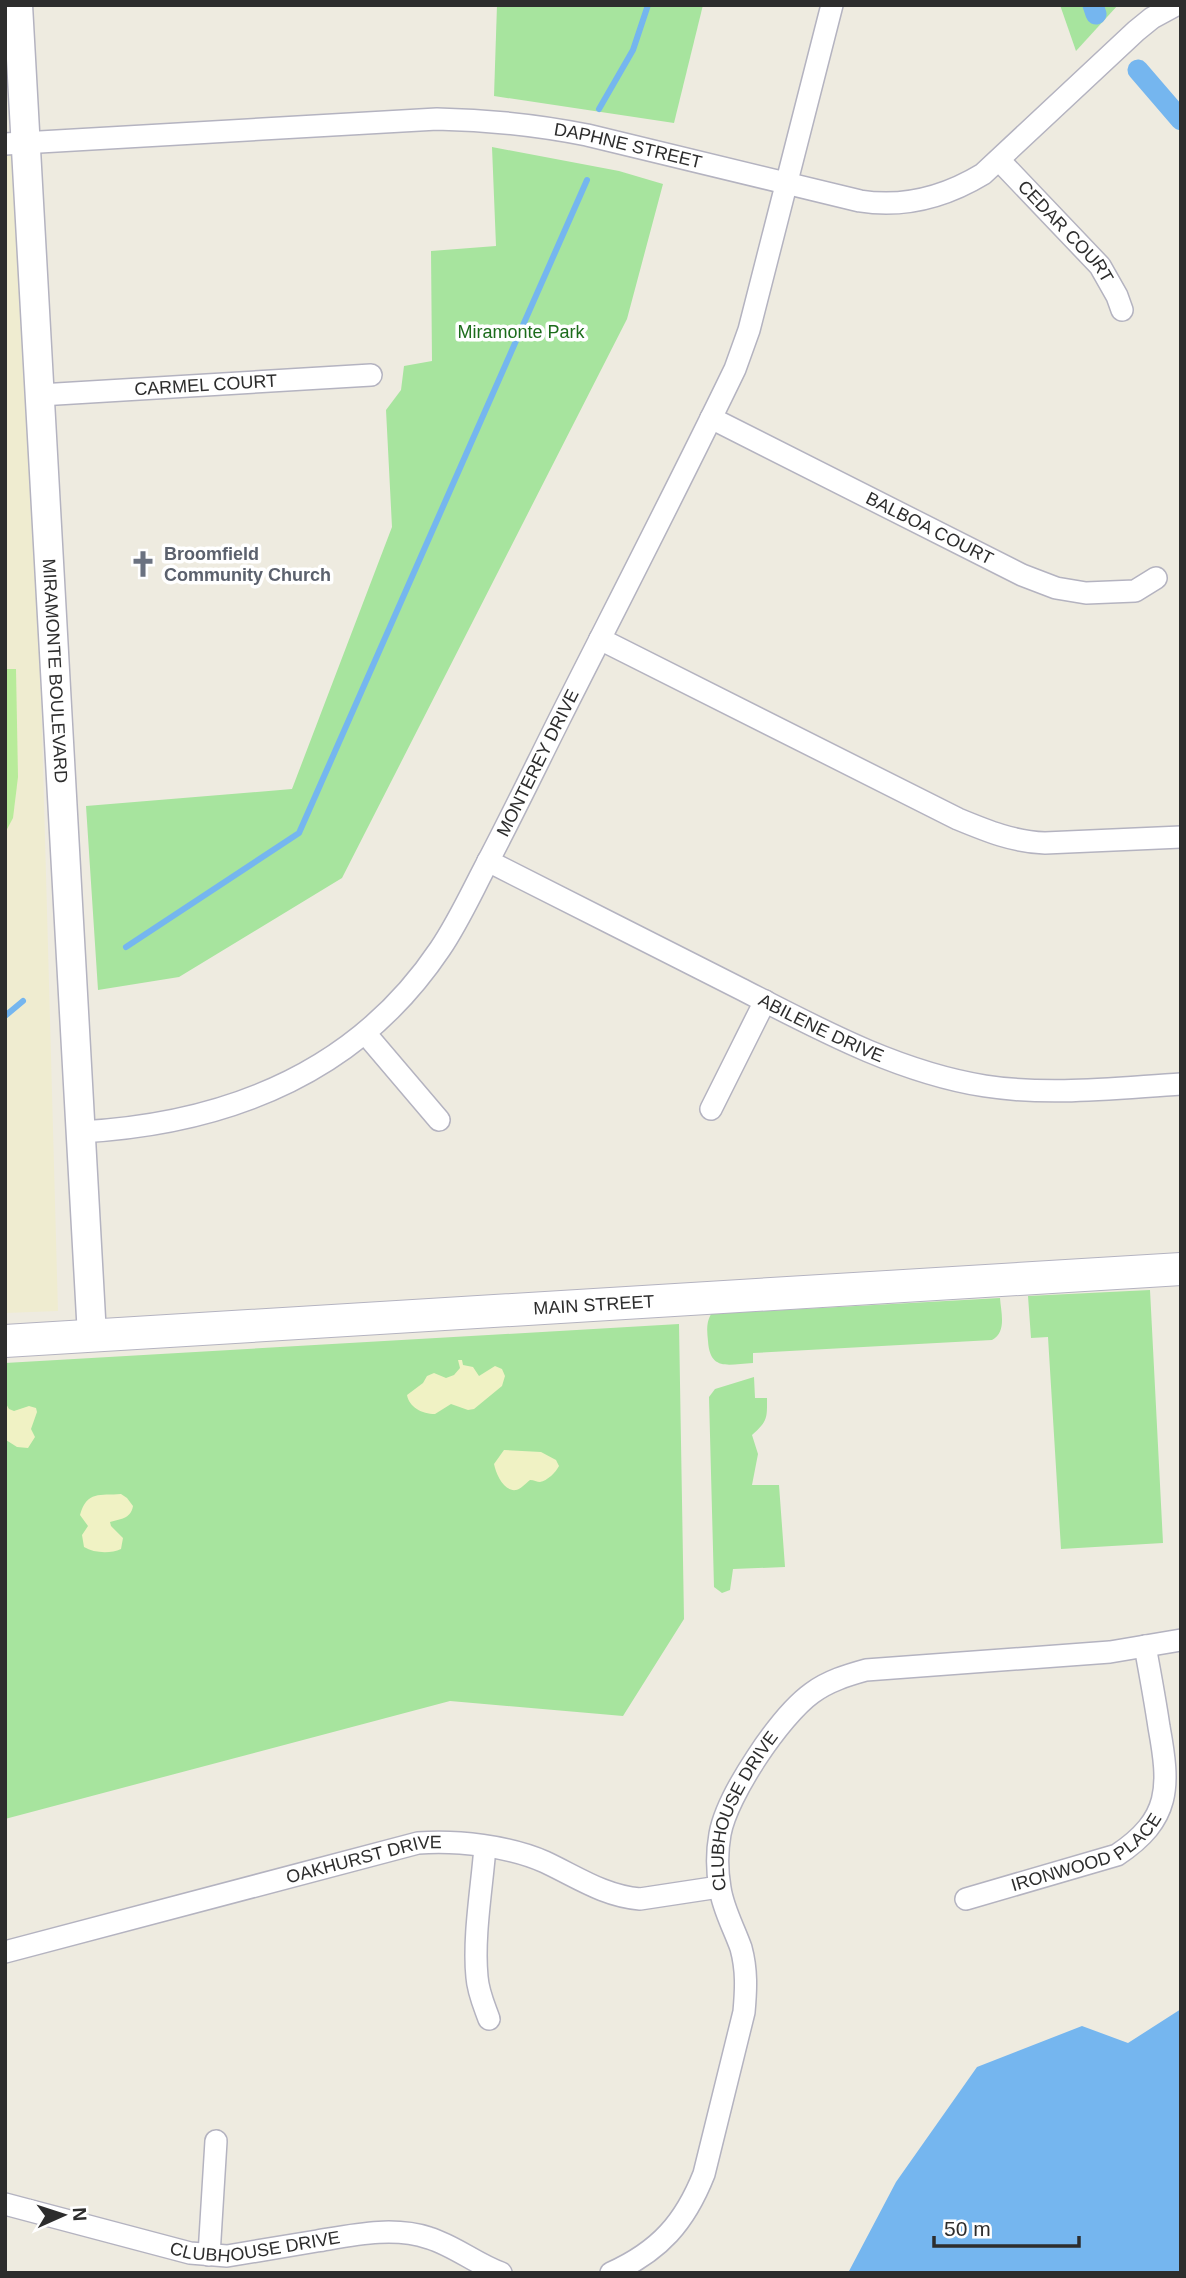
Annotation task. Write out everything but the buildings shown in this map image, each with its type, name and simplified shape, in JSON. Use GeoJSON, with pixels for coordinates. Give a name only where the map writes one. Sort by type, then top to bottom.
{"type":"FeatureCollection","features":[{"type":"Feature","properties":{"kind":"main road","name":"MAIN STREET"},"geometry":{"type":"LineString","coordinates":[[5,1341],[1181,1269]]}},
{"type":"Feature","properties":{"kind":"street","name":"MIRAMONTE BOULEVARD"},"geometry":{"type":"LineString","coordinates":[[18,5],[15,144],[40,395],[92,1336]]}},
{"type":"Feature","properties":{"kind":"street","name":"MONTEREY DRIVE"},"geometry":{"type":"LineString","coordinates":[[80,1132],[157,1124],[202,1115],[271,1092],[315,1069],[365,1033],[415,982],[440,949],[488,861],[735,369],[749,330],[832,5]]}},
{"type":"Feature","properties":{"kind":"street","name":"DAPHNE STREET"},"geometry":{"type":"LineString","coordinates":[[15,144],[437,119],[483,120],[542,126],[587,135],[787,185],[877,204],[914,202],[964,185],[999,160],[1136,31],[1152,18],[1176,5]]}},
{"type":"Feature","properties":{"kind":"street","name":"CEDAR COURT"},"geometry":{"type":"LineString","coordinates":[[999,160],[1100,266],[1122,310]]}},
{"type":"Feature","properties":{"kind":"street","name":"CARMEL COURT"},"geometry":{"type":"LineString","coordinates":[[40,395],[370,375]]}},
{"type":"Feature","properties":{"kind":"street","name":"BALBOA COURT"},"geometry":{"type":"LineString","coordinates":[[711,418],[1022,575],[1056,588],[1086,593],[1135,591],[1156,578]]}},
{"type":"Feature","properties":{"kind":"street"},"geometry":{"type":"LineString","coordinates":[[600,639],[958,820],[988,832],[1037,843],[1181,837]]}},
{"type":"Feature","properties":{"kind":"street","name":"ABILENE DRIVE"},"geometry":{"type":"LineString","coordinates":[[488,861],[765,1001],[897,1063],[944,1077],[1024,1091],[1181,1084]]}},
{"type":"Feature","properties":{"kind":"street"},"geometry":{"type":"LineString","coordinates":[[711,1109],[765,1001]]}},
{"type":"Feature","properties":{"kind":"street"},"geometry":{"type":"LineString","coordinates":[[365,1033],[439,1120]]}},
{"type":"Feature","properties":{"kind":"street","name":"CLUBHOUSE DRIVE"},"geometry":{"type":"LineString","coordinates":[[611,2273],[635,2262],[668,2235],[683,2217],[704,2174],[744,2012],[746,1986],[741,1950],[719,1887],[719,1835],[728,1808],[741,1783],[796,1706],[814,1691],[843,1677],[879,1668],[1026,1659],[1181,1640]]}},
{"type":"Feature","properties":{"kind":"street","name":"IRONWOOD PLACE"},"geometry":{"type":"LineString","coordinates":[[966,1899],[1117,1855],[1138,1841],[1149,1829],[1161,1806],[1166,1772],[1145,1646]]}},
{"type":"Feature","properties":{"kind":"street","name":"OAKHURST DRIVE"},"geometry":{"type":"LineString","coordinates":[[5,1952],[418,1843],[444,1841],[536,1859],[595,1889],[629,1899],[719,1887]]}},
{"type":"Feature","properties":{"kind":"street"},"geometry":{"type":"LineString","coordinates":[[485,1847],[477,1977],[480,1997],[489,2019]]}},
{"type":"Feature","properties":{"kind":"street"},"geometry":{"type":"LineString","coordinates":[[209,2255],[216,2141]]}},
{"type":"Feature","properties":{"kind":"street","name":"CLUBHOUSE DRIVE"},"geometry":{"type":"LineString","coordinates":[[5,2204],[190,2253],[209,2255],[227,2256],[346,2236],[391,2232],[426,2237],[446,2244],[501,2273]]}},
{"type":"Feature","properties":{"kind":"shaded area"},"geometry":{"type":"Polygon","coordinates":[[[26,143],[58,1311],[5,1313],[5,145],[26,143]]]}},
{"type":"Feature","properties":{"kind":"green space"},"geometry":{"type":"Polygon","coordinates":[[[497,5],[703,5],[674,123],[494,96],[497,5]]]}},
{"type":"Feature","properties":{"kind":"green space"},"geometry":{"type":"Polygon","coordinates":[[[1060,5],[1118,5],[1076,51],[1060,5]]]}},
{"type":"Feature","properties":{"kind":"green space","name":"Miramonte Park"},"geometry":{"type":"Polygon","coordinates":[[[492,147],[619,171],[663,184],[627,319],[342,878],[179,977],[98,990],[86,806],[292,789],[392,527],[386,410],[401,390],[404,366],[432,361],[431,251],[496,246],[492,147]]]}},
{"type":"Feature","properties":{"kind":"green space"},"geometry":{"type":"Polygon","coordinates":[[[5,669],[16,669],[18,777],[13,818],[5,833],[5,669]]]}},
{"type":"Feature","properties":{"kind":"green space"},"geometry":{"type":"Polygon","coordinates":[[[1150,1290],[1163,1543],[1061,1549],[1048,1337],[1031,1338],[1028,1296],[1150,1290]]]}},
{"type":"Feature","properties":{"kind":"green space"},"geometry":{"type":"Polygon","coordinates":[[[1000,1298],[1001,1327],[997,1337],[992,1340],[753,1353],[753,1363],[729,1365],[717,1362],[710,1351],[707,1327],[711,1314],[1000,1298]]]}},
{"type":"Feature","properties":{"kind":"green space"},"geometry":{"type":"Polygon","coordinates":[[[679,1324],[684,1619],[623,1716],[450,1701],[5,1819],[5,1363],[679,1324]]]}},
{"type":"Feature","properties":{"kind":"green space"},"geometry":{"type":"Polygon","coordinates":[[[754,1377],[755,1398],[767,1398],[767,1405],[764,1422],[752,1435],[758,1454],[752,1485],[779,1485],[785,1567],[733,1569],[730,1590],[722,1593],[714,1587],[709,1397],[715,1389],[754,1377]]]}},
{"type":"Feature","properties":{"kind":"sand"},"geometry":{"type":"Polygon","coordinates":[[[458,1360],[462,1360],[463,1365],[473,1367],[479,1376],[495,1366],[502,1369],[505,1376],[502,1386],[474,1409],[468,1410],[451,1404],[435,1414],[425,1413],[413,1406],[407,1395],[434,1373],[446,1378],[454,1375],[460,1368],[458,1360]]]}},
{"type":"Feature","properties":{"kind":"sand"},"geometry":{"type":"Polygon","coordinates":[[[5,1402],[9,1409],[14,1411],[29,1406],[36,1408],[31,1429],[35,1437],[28,1448],[17,1447],[6,1440],[5,1402]]]}},
{"type":"Feature","properties":{"kind":"sand"},"geometry":{"type":"Polygon","coordinates":[[[504,1450],[541,1452],[556,1460],[559,1466],[545,1480],[530,1480],[520,1488],[512,1490],[501,1482],[494,1464],[504,1450]]]}},
{"type":"Feature","properties":{"kind":"sand"},"geometry":{"type":"Polygon","coordinates":[[[121,1494],[133,1506],[127,1516],[110,1522],[123,1538],[121,1549],[102,1552],[84,1547],[82,1535],[88,1526],[80,1515],[86,1501],[95,1496],[121,1494]]]}},
{"type":"Feature","properties":{"kind":"water"},"geometry":{"type":"Polygon","coordinates":[[[1181,2009],[1181,2273],[848,2273],[896,2182],[977,2067],[1082,2026],[1128,2043],[1181,2009]]]}},
{"type":"Feature","properties":{"kind":"waterway"},"geometry":{"type":"LineString","coordinates":[[599,109],[633,50],[648,5]]}},
{"type":"Feature","properties":{"kind":"waterway"},"geometry":{"type":"LineString","coordinates":[[1093,5],[1096,14]]}},
{"type":"Feature","properties":{"kind":"waterway"},"geometry":{"type":"LineString","coordinates":[[1138,70],[1181,120]]}},
{"type":"Feature","properties":{"kind":"waterway"},"geometry":{"type":"LineString","coordinates":[[126,947],[299,833],[587,180]]}},
{"type":"Feature","properties":{"kind":"waterway"},"geometry":{"type":"LineString","coordinates":[[5,1016],[23,1001]]}},
{"type":"Feature","properties":{"kind":"place","name":"Broomfield Community Church"},"geometry":{"type":"Point","coordinates":[143,564]}}]}
